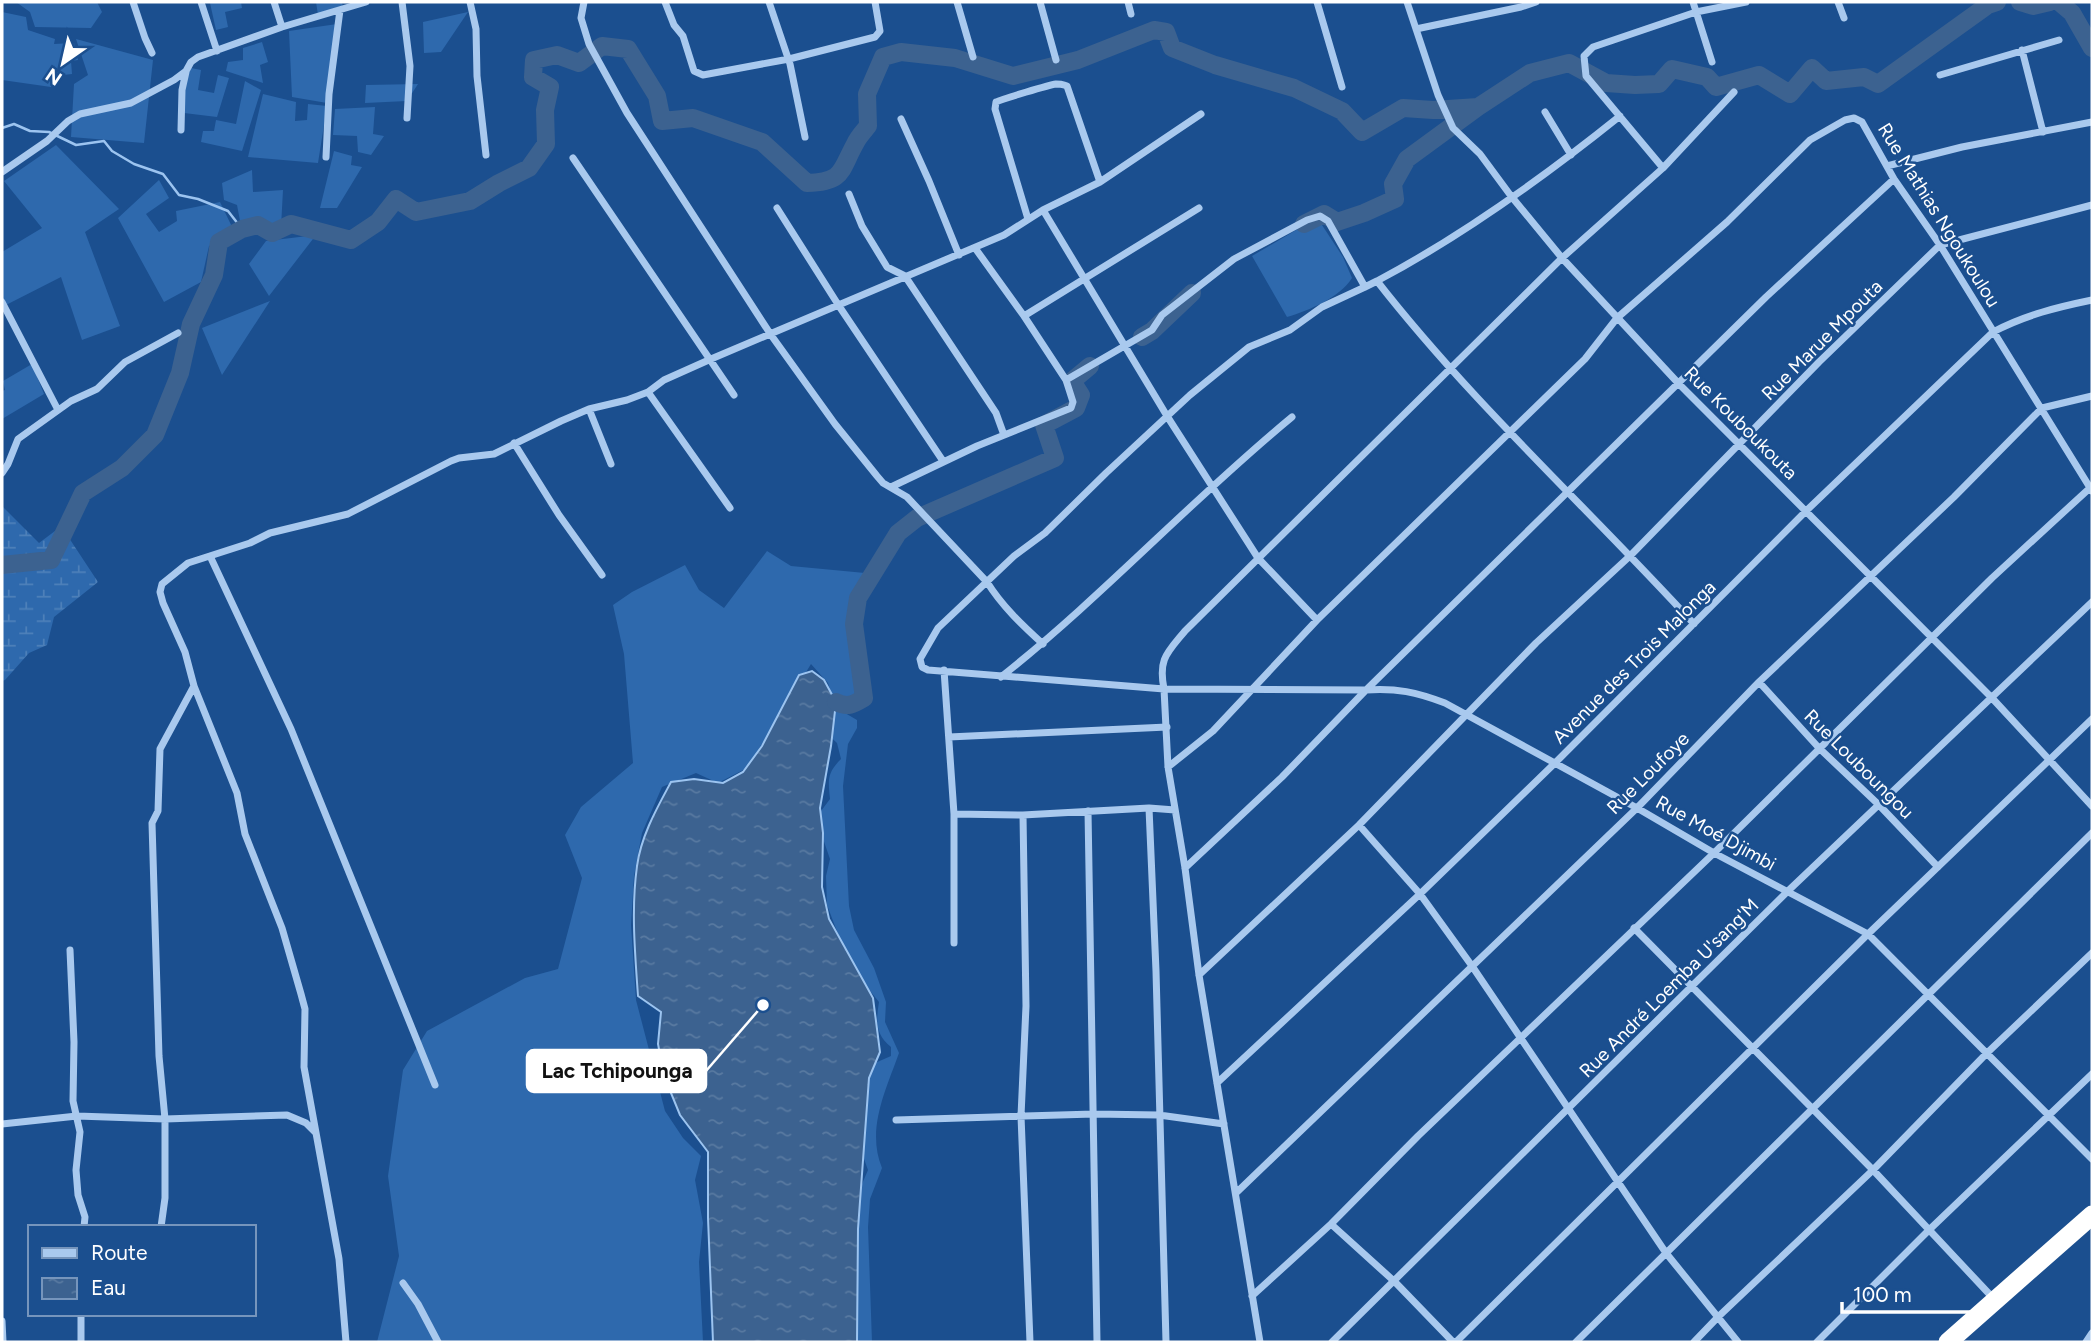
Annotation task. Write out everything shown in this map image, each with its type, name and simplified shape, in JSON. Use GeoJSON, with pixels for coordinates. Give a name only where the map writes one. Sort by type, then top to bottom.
{"type":"FeatureCollection","features":[{"type":"Feature","properties":{"kind":"highway"},"geometry":{"type":"LineString","coordinates":[[1948,1342],[2092,1215]]}},
{"type":"Feature","properties":{"kind":"street"},"geometry":{"type":"LineString","coordinates":[[133,2],[152,53]]}},
{"type":"Feature","properties":{"kind":"street"},"geometry":{"type":"LineString","coordinates":[[201,2],[217,51]]}},
{"type":"Feature","properties":{"kind":"street"},"geometry":{"type":"LineString","coordinates":[[274,2],[282,27]]}},
{"type":"Feature","properties":{"kind":"street"},"geometry":{"type":"LineString","coordinates":[[2,172],[47,141],[68,121],[80,114],[131,103],[174,80],[198,57],[343,7],[366,2]]}},
{"type":"Feature","properties":{"kind":"street"},"geometry":{"type":"LineString","coordinates":[[402,2],[410,66],[407,118]]}},
{"type":"Feature","properties":{"kind":"street"},"geometry":{"type":"LineString","coordinates":[[470,2],[476,30],[477,76],[486,155]]}},
{"type":"Feature","properties":{"kind":"street"},"geometry":{"type":"LineString","coordinates":[[584,2],[581,18],[593,56],[771,335],[835,424],[877,476],[907,497],[988,582],[996,596],[1017,620],[1043,644]]}},
{"type":"Feature","properties":{"kind":"street"},"geometry":{"type":"LineString","coordinates":[[665,2],[674,25],[683,36],[694,71],[698,74],[789,59],[875,37],[880,32],[880,27],[874,2]]}},
{"type":"Feature","properties":{"kind":"street"},"geometry":{"type":"LineString","coordinates":[[769,2],[789,59],[805,136]]}},
{"type":"Feature","properties":{"kind":"street"},"geometry":{"type":"LineString","coordinates":[[957,2],[973,57]]}},
{"type":"Feature","properties":{"kind":"street"},"geometry":{"type":"LineString","coordinates":[[1040,2],[1056,60]]}},
{"type":"Feature","properties":{"kind":"street"},"geometry":{"type":"LineString","coordinates":[[1128,2],[1131,15]]}},
{"type":"Feature","properties":{"kind":"street"},"geometry":{"type":"LineString","coordinates":[[1317,2],[1342,87]]}},
{"type":"Feature","properties":{"kind":"street","name":"Rue Kouboukouta"},"geometry":{"type":"LineString","coordinates":[[1407,2],[1438,95],[1453,128],[1480,154],[1562,258],[1679,384],[1993,698],[2092,806]]}},
{"type":"Feature","properties":{"kind":"street"},"geometry":{"type":"LineString","coordinates":[[1416,29],[1536,2]]}},
{"type":"Feature","properties":{"kind":"street"},"geometry":{"type":"LineString","coordinates":[[1693,2],[1712,62]]}},
{"type":"Feature","properties":{"kind":"street"},"geometry":{"type":"LineString","coordinates":[[1663,168],[1586,76],[1584,56],[1593,47],[1696,12],[1746,2]]}},
{"type":"Feature","properties":{"kind":"street"},"geometry":{"type":"LineString","coordinates":[[1838,2],[1844,18]]}},
{"type":"Feature","properties":{"kind":"street"},"geometry":{"type":"LineString","coordinates":[[326,157],[329,94],[343,7]]}},
{"type":"Feature","properties":{"kind":"street"},"geometry":{"type":"LineString","coordinates":[[1940,75],[2059,40]]}},
{"type":"Feature","properties":{"kind":"street"},"geometry":{"type":"LineString","coordinates":[[2022,50],[2043,132]]}},
{"type":"Feature","properties":{"kind":"street"},"geometry":{"type":"LineString","coordinates":[[181,130],[182,90],[186,71]]}},
{"type":"Feature","properties":{"kind":"street"},"geometry":{"type":"LineString","coordinates":[[1028,219],[995,109],[996,102],[1051,85],[1067,86],[1100,182]]}},
{"type":"Feature","properties":{"kind":"street"},"geometry":{"type":"LineString","coordinates":[[1260,1342],[1199,975],[1168,767],[1161,673],[1163,658],[1185,631],[1363,457],[1450,367],[1562,258],[1663,168],[1734,92]]}},
{"type":"Feature","properties":{"kind":"street"},"geometry":{"type":"LineString","coordinates":[[1545,112],[1571,155]]}},
{"type":"Feature","properties":{"kind":"street"},"geometry":{"type":"LineString","coordinates":[[346,1342],[339,1259],[304,1067],[305,1009],[282,928],[245,835],[237,793],[194,686],[185,652],[163,603],[160,592],[162,584],[188,563],[250,543],[270,533],[336,519],[451,461],[494,454],[589,409],[648,392],[664,380],[711,359],[1004,235],[1043,210],[1100,182],[1201,114]]}},
{"type":"Feature","properties":{"kind":"street"},"geometry":{"type":"LineString","coordinates":[[954,943],[954,814],[944,670],[922,667],[920,659],[938,628],[1014,556],[1045,533],[1167,416],[1249,347],[1290,330],[1322,307],[1413,262],[1538,181],[1620,116]]}},
{"type":"Feature","properties":{"kind":"street","name":"Rue Mathias Ngoukoulou"},"geometry":{"type":"LineString","coordinates":[[1617,318],[1727,222],[1810,140],[1845,120],[1858,118],[1894,179],[1940,245],[2092,488]]}},
{"type":"Feature","properties":{"kind":"street"},"geometry":{"type":"LineString","coordinates":[[901,119],[958,255]]}},
{"type":"Feature","properties":{"kind":"street"},"geometry":{"type":"LineString","coordinates":[[1887,166],[2092,122]]}},
{"type":"Feature","properties":{"kind":"street"},"geometry":{"type":"LineString","coordinates":[[573,158],[734,395]]}},
{"type":"Feature","properties":{"kind":"street"},"geometry":{"type":"LineString","coordinates":[[1185,868],[1282,777],[1366,690],[1766,297],[1894,179]]}},
{"type":"Feature","properties":{"kind":"street"},"geometry":{"type":"LineString","coordinates":[[849,194],[862,226],[887,267],[905,276],[996,413],[1004,435]]}},
{"type":"Feature","properties":{"kind":"street","name":"Rue Marue Mpouta"},"geometry":{"type":"LineString","coordinates":[[1199,975],[1359,825],[1536,643],[1631,555],[1819,362],[1940,245],[2092,205]]}},
{"type":"Feature","properties":{"kind":"street"},"geometry":{"type":"LineString","coordinates":[[777,208],[838,306],[943,461]]}},
{"type":"Feature","properties":{"kind":"street"},"geometry":{"type":"LineString","coordinates":[[1024,316],[1199,208]]}},
{"type":"Feature","properties":{"kind":"street"},"geometry":{"type":"LineString","coordinates":[[1043,210],[1167,416],[1258,558],[1317,620]]}},
{"type":"Feature","properties":{"kind":"street"},"geometry":{"type":"LineString","coordinates":[[1066,380],[1152,330],[1162,315],[1234,259],[1317,216],[1328,221],[1365,287]]}},
{"type":"Feature","properties":{"kind":"street"},"geometry":{"type":"LineString","coordinates":[[891,487],[943,461],[1071,408],[1073,402],[1066,380],[975,248]]}},
{"type":"Feature","properties":{"kind":"street"},"geometry":{"type":"LineString","coordinates":[[1377,281],[1416,331],[1508,432],[1570,492],[1694,624]]}},
{"type":"Feature","properties":{"kind":"street","name":"Avenue des Trois Malonga"},"geometry":{"type":"LineString","coordinates":[[1217,1083],[1420,894],[1555,763],[1806,510],[1993,331],[2053,308],[2092,300]]}},
{"type":"Feature","properties":{"kind":"street"},"geometry":{"type":"LineString","coordinates":[[2,302],[58,410]]}},
{"type":"Feature","properties":{"kind":"street"},"geometry":{"type":"LineString","coordinates":[[1168,767],[1213,731],[1317,620],[1585,359],[1617,318]]}},
{"type":"Feature","properties":{"kind":"street"},"geometry":{"type":"LineString","coordinates":[[2,473],[18,439],[71,401],[97,389],[125,362],[178,333]]}},
{"type":"Feature","properties":{"kind":"street"},"geometry":{"type":"LineString","coordinates":[[648,392],[730,508]]}},
{"type":"Feature","properties":{"kind":"street"},"geometry":{"type":"LineString","coordinates":[[2042,408],[2092,396]]}},
{"type":"Feature","properties":{"kind":"street","name":"Rue Loufoye"},"geometry":{"type":"LineString","coordinates":[[1236,1193],[1637,808],[1759,682],[1954,497],[2042,408]]}},
{"type":"Feature","properties":{"kind":"street"},"geometry":{"type":"LineString","coordinates":[[589,409],[611,464]]}},
{"type":"Feature","properties":{"kind":"street"},"geometry":{"type":"LineString","coordinates":[[1001,677],[1087,606],[1255,447],[1292,417]]}},
{"type":"Feature","properties":{"kind":"street"},"geometry":{"type":"LineString","coordinates":[[514,443],[601,575]]}},
{"type":"Feature","properties":{"kind":"street"},"geometry":{"type":"LineString","coordinates":[[1252,1296],[1331,1224],[1418,1136],[1714,853],[1992,578],[2092,488]]}},
{"type":"Feature","properties":{"kind":"street"},"geometry":{"type":"LineString","coordinates":[[210,556],[291,729],[435,1085]]}},
{"type":"Feature","properties":{"kind":"street","name":"Rue André Loemba U'sang'M"},"geometry":{"type":"LineString","coordinates":[[1332,1342],[1789,890],[2092,602]]}},
{"type":"Feature","properties":{"kind":"street","name":"Rue Moé Djimbi"},"geometry":{"type":"LineString","coordinates":[[944,670],[1164,689],[1392,688],[1418,693],[1445,703],[1714,853],[1789,890],[1868,934],[2092,1159]]}},
{"type":"Feature","properties":{"kind":"street","name":"Rue Louboungou"},"geometry":{"type":"LineString","coordinates":[[1759,682],[1819,748],[1879,805],[1938,867]]}},
{"type":"Feature","properties":{"kind":"street"},"geometry":{"type":"LineString","coordinates":[[161,1225],[165,1199],[165,1119],[159,1056],[152,823],[158,811],[160,750],[194,686]]}},
{"type":"Feature","properties":{"kind":"street"},"geometry":{"type":"LineString","coordinates":[[1331,1224],[1395,1282],[1454,1342],[1868,934],[2092,719]]}},
{"type":"Feature","properties":{"kind":"street"},"geometry":{"type":"LineString","coordinates":[[948,737],[1167,727]]}},
{"type":"Feature","properties":{"kind":"street"},"geometry":{"type":"LineString","coordinates":[[954,814],[1023,815],[1149,808],[1175,810]]}},
{"type":"Feature","properties":{"kind":"street"},"geometry":{"type":"LineString","coordinates":[[1149,808],[1166,1342]]}},
{"type":"Feature","properties":{"kind":"street"},"geometry":{"type":"LineString","coordinates":[[1088,811],[1097,1342]]}},
{"type":"Feature","properties":{"kind":"street"},"geometry":{"type":"LineString","coordinates":[[1023,815],[1026,1006],[1021,1116],[1030,1342]]}},
{"type":"Feature","properties":{"kind":"street"},"geometry":{"type":"LineString","coordinates":[[1359,825],[1420,894],[1472,966],[1666,1253],[1738,1342]]}},
{"type":"Feature","properties":{"kind":"street"},"geometry":{"type":"LineString","coordinates":[[1576,1342],[2092,833]]}},
{"type":"Feature","properties":{"kind":"street"},"geometry":{"type":"LineString","coordinates":[[1634,928],[1873,1170],[1996,1301]]}},
{"type":"Feature","properties":{"kind":"street"},"geometry":{"type":"LineString","coordinates":[[70,950],[74,1101],[80,1132],[76,1170],[84,1225]]}},
{"type":"Feature","properties":{"kind":"street"},"geometry":{"type":"LineString","coordinates":[[1694,1342],[1873,1170],[1987,1053],[2092,953]]}},
{"type":"Feature","properties":{"kind":"street"},"geometry":{"type":"LineString","coordinates":[[1817,1342],[2092,1074]]}},
{"type":"Feature","properties":{"kind":"street"},"geometry":{"type":"LineString","coordinates":[[896,1121],[1094,1114],[1159,1115],[1224,1124]]}},
{"type":"Feature","properties":{"kind":"street"},"geometry":{"type":"LineString","coordinates":[[2,1124],[76,1116],[165,1119],[287,1115],[306,1122],[316,1132]]}},
{"type":"Feature","properties":{"kind":"street"},"geometry":{"type":"LineString","coordinates":[[403,1283],[418,1304],[438,1342]]}},
{"type":"Feature","properties":{"kind":"street"},"geometry":{"type":"LineString","coordinates":[[81,1316],[81,1342]]}},
{"type":"Feature","properties":{"kind":"street"},"geometry":{"type":"LineString","coordinates":[[2,1321],[3,1342]]}},
{"type":"Feature","properties":{"kind":"street"},"geometry":{"type":"LineString","coordinates":[[2086,1342],[2092,1333]]}},
{"type":"Feature","properties":{"kind":"green space"},"geometry":{"type":"Polygon","coordinates":[[[16,2],[97,2],[102,12],[91,28],[35,27],[30,12],[16,2]]]}},
{"type":"Feature","properties":{"kind":"green space"},"geometry":{"type":"Polygon","coordinates":[[[241,2],[242,8],[225,12],[228,27],[216,30],[210,3],[241,2]]]}},
{"type":"Feature","properties":{"kind":"green space"},"geometry":{"type":"Polygon","coordinates":[[[316,2],[342,2],[343,8],[318,15],[316,2]]]}},
{"type":"Feature","properties":{"kind":"green space"},"geometry":{"type":"Polygon","coordinates":[[[2,12],[26,17],[28,30],[55,39],[54,44],[74,43],[78,60],[71,61],[72,74],[54,76],[51,87],[2,80],[2,12]]]}},
{"type":"Feature","properties":{"kind":"green space"},"geometry":{"type":"Polygon","coordinates":[[[468,12],[441,52],[424,53],[423,22],[468,12]]]}},
{"type":"Feature","properties":{"kind":"green space"},"geometry":{"type":"Polygon","coordinates":[[[337,24],[327,103],[292,97],[289,31],[337,24]]]}},
{"type":"Feature","properties":{"kind":"green space"},"geometry":{"type":"Polygon","coordinates":[[[76,39],[153,60],[144,143],[71,137],[74,84],[88,75],[76,39]]]}},
{"type":"Feature","properties":{"kind":"green space"},"geometry":{"type":"Polygon","coordinates":[[[262,42],[268,62],[260,65],[263,83],[226,71],[228,62],[243,60],[243,48],[262,42]]]}},
{"type":"Feature","properties":{"kind":"green space"},"geometry":{"type":"Polygon","coordinates":[[[186,67],[201,70],[198,90],[214,93],[218,75],[229,78],[217,117],[184,113],[186,67]]]}},
{"type":"Feature","properties":{"kind":"green space"},"geometry":{"type":"Polygon","coordinates":[[[245,81],[261,90],[242,151],[201,142],[203,131],[214,131],[216,120],[236,124],[245,81]]]}},
{"type":"Feature","properties":{"kind":"green space"},"geometry":{"type":"Polygon","coordinates":[[[418,84],[407,101],[365,103],[366,85],[418,84]]]}},
{"type":"Feature","properties":{"kind":"green space"},"geometry":{"type":"Polygon","coordinates":[[[263,94],[296,102],[295,121],[307,120],[308,104],[327,106],[318,163],[248,157],[263,94]]]}},
{"type":"Feature","properties":{"kind":"green space"},"geometry":{"type":"Polygon","coordinates":[[[375,107],[373,134],[384,136],[371,155],[358,152],[357,136],[333,135],[335,109],[375,107]]]}},
{"type":"Feature","properties":{"kind":"green space"},"geometry":{"type":"Polygon","coordinates":[[[56,145],[119,209],[85,232],[120,326],[82,340],[61,277],[4,306],[2,301],[2,252],[42,228],[4,181],[56,145]]]}},
{"type":"Feature","properties":{"kind":"green space"},"geometry":{"type":"Polygon","coordinates":[[[334,151],[352,156],[351,165],[362,167],[337,208],[320,208],[334,151]]]}},
{"type":"Feature","properties":{"kind":"green space"},"geometry":{"type":"Polygon","coordinates":[[[252,170],[253,192],[283,190],[281,227],[241,226],[237,205],[224,200],[222,183],[252,170]]]}},
{"type":"Feature","properties":{"kind":"green space"},"geometry":{"type":"Polygon","coordinates":[[[159,180],[169,198],[146,214],[159,232],[177,221],[176,211],[220,202],[235,233],[209,246],[201,282],[164,302],[118,218],[159,180]]]}},
{"type":"Feature","properties":{"kind":"green space"},"geometry":{"type":"Polygon","coordinates":[[[1320,222],[1343,257],[1352,278],[1332,297],[1287,317],[1252,256],[1308,223],[1320,222]]]}},
{"type":"Feature","properties":{"kind":"green space"},"geometry":{"type":"Polygon","coordinates":[[[316,235],[269,296],[249,264],[266,241],[316,235]]]}},
{"type":"Feature","properties":{"kind":"green space"},"geometry":{"type":"Polygon","coordinates":[[[270,301],[222,375],[202,328],[270,301]]]}},
{"type":"Feature","properties":{"kind":"green space"},"geometry":{"type":"Polygon","coordinates":[[[32,364],[44,394],[2,419],[2,391],[5,390],[3,381],[32,364]]]}},
{"type":"Feature","properties":{"kind":"green space"},"geometry":{"type":"Polygon","coordinates":[[[2,506],[39,543],[55,531],[69,538],[98,582],[54,617],[47,645],[29,653],[2,681],[2,506]]]}},
{"type":"Feature","properties":{"kind":"green space"},"geometry":{"type":"Polygon","coordinates":[[[767,551],[791,566],[865,573],[859,653],[861,686],[845,713],[857,720],[857,728],[848,744],[843,786],[849,906],[854,930],[874,968],[886,1002],[885,1022],[899,1053],[877,1124],[876,1139],[882,1168],[870,1199],[868,1227],[872,1342],[846,1342],[856,1198],[868,1170],[859,1145],[871,1071],[875,1063],[891,1056],[891,1047],[879,1032],[879,1002],[846,955],[827,905],[826,876],[830,859],[820,830],[821,811],[830,799],[831,773],[841,759],[837,743],[821,728],[830,709],[837,710],[828,683],[811,664],[747,768],[718,783],[696,773],[662,787],[642,833],[634,876],[631,925],[636,1000],[665,1111],[683,1138],[701,1156],[695,1180],[703,1223],[699,1262],[703,1342],[377,1342],[399,1256],[388,1176],[403,1070],[427,1031],[525,978],[558,969],[582,878],[565,835],[581,807],[633,763],[624,654],[613,605],[632,592],[685,565],[699,590],[724,608],[767,551]]]}},
{"type":"Feature","properties":{"kind":"water"},"geometry":{"type":"Polygon","coordinates":[[[812,671],[824,680],[836,702],[820,808],[823,833],[822,887],[829,919],[873,998],[880,1052],[869,1078],[858,1229],[857,1342],[713,1342],[708,1152],[680,1115],[664,1076],[658,1044],[661,1012],[638,996],[634,915],[637,866],[646,833],[671,782],[694,779],[723,783],[743,772],[762,746],[799,675],[812,671]]]}},
{"type":"Feature","properties":{"kind":"waterway"},"geometry":{"type":"LineString","coordinates":[[1304,224],[1324,214],[1337,222],[1395,199],[1393,184],[1407,159],[1530,73],[1569,63],[1606,83],[1635,85],[1659,84],[1672,69],[1707,77],[1716,87],[1759,75],[1790,94],[1812,68],[1826,81],[1864,77],[1878,84],[1988,5],[1997,2]]}},
{"type":"Feature","properties":{"kind":"waterway"},"geometry":{"type":"LineString","coordinates":[[2020,2],[2033,6],[2050,2]]}},
{"type":"Feature","properties":{"kind":"waterway"},"geometry":{"type":"LineString","coordinates":[[2059,2],[2072,13],[2092,48]]}},
{"type":"Feature","properties":{"kind":"waterway"},"geometry":{"type":"LineString","coordinates":[[2,565],[51,560],[83,493],[122,468],[155,435],[180,373],[191,324],[214,275],[219,242],[242,229],[258,225],[272,233],[291,224],[351,240],[378,222],[396,199],[416,212],[470,201],[529,168],[546,144],[545,110],[550,87],[533,77],[534,60],[557,55],[579,63],[602,46],[628,49],[657,96],[662,121],[693,118],[762,142],[807,183],[828,180],[843,168],[868,126],[867,94],[883,57],[901,52],[955,58],[1013,76],[1078,60],[1154,30],[1166,32],[1172,48],[1215,65],[1294,88],[1342,111],[1362,132],[1403,108],[1433,110],[1478,107]]}},
{"type":"Feature","properties":{"kind":"waterway"},"geometry":{"type":"LineString","coordinates":[[2,128],[14,124],[30,131],[49,132],[76,145],[104,141],[112,151],[134,164],[163,174],[179,195],[228,211],[242,229]]}},
{"type":"Feature","properties":{"kind":"waterway"},"geometry":{"type":"LineString","coordinates":[[1142,337],[1152,331],[1192,293]]}},
{"type":"Feature","properties":{"kind":"waterway"},"geometry":{"type":"LineString","coordinates":[[836,702],[844,705],[864,698],[854,624],[858,598],[898,533],[917,518],[1055,458],[1044,425],[1076,408],[1081,395],[1072,381],[1090,366]]}},
{"type":"Feature","properties":{"kind":"place","name":"Lac Tchipounga"},"geometry":{"type":"Point","coordinates":[763,1005]}}]}
